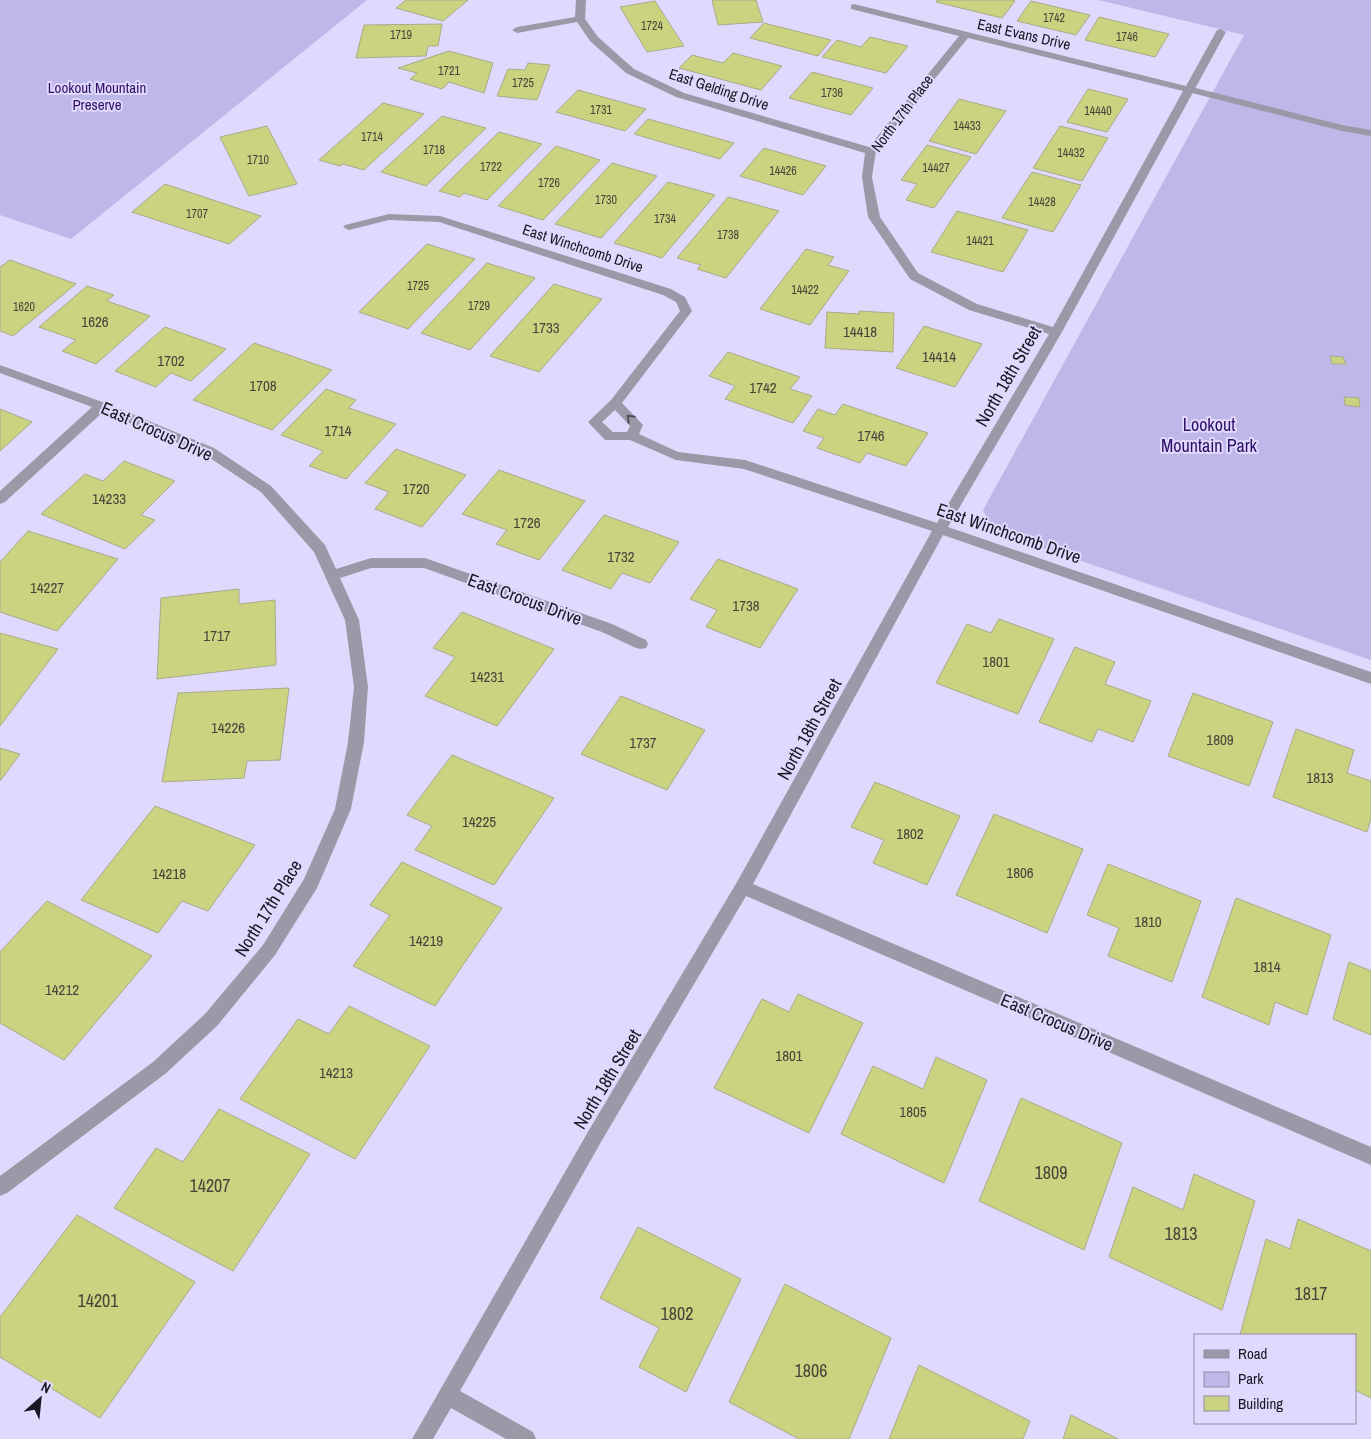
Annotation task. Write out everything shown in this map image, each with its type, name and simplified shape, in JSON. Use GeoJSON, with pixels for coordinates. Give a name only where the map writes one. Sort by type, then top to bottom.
{"type":"FeatureCollection","features":[{"type":"Feature","properties":{"kind":"street"},"geometry":{"type":"LineString","coordinates":[[517,30],[580,19],[581,0]]}},
{"type":"Feature","properties":{"kind":"street","name":"East Evans Drive"},"geometry":{"type":"LineString","coordinates":[[854,7],[1342,128],[1371,133]]}},
{"type":"Feature","properties":{"kind":"street","name":"East Gelding Drive"},"geometry":{"type":"LineString","coordinates":[[580,19],[594,40],[630,71],[680,95],[871,151]]}},
{"type":"Feature","properties":{"kind":"street","name":"North 18th Street"},"geometry":{"type":"LineString","coordinates":[[422,1439],[596,1136],[743,887],[940,529],[1056,332],[1221,32]]}},
{"type":"Feature","properties":{"kind":"street","name":"North 17th Place"},"geometry":{"type":"LineString","coordinates":[[965,35],[871,151],[868,177],[874,217],[914,276],[973,307],[1056,332]]}},
{"type":"Feature","properties":{"kind":"street","name":"East Winchcomb Drive"},"geometry":{"type":"LineString","coordinates":[[349,227],[389,217],[440,220],[667,292],[681,300],[686,311],[615,403],[594,422],[610,437],[632,436],[676,456],[745,465],[940,529],[1371,678]]}},
{"type":"Feature","properties":{"kind":"street","name":"East Crocus Drive"},"geometry":{"type":"LineString","coordinates":[[0,369],[100,406],[208,451],[266,488],[320,549],[332,575],[371,563],[425,564],[607,628],[641,644]]}},
{"type":"Feature","properties":{"kind":"street"},"geometry":{"type":"LineString","coordinates":[[615,403],[637,425],[632,436]]}},
{"type":"Feature","properties":{"kind":"street"},"geometry":{"type":"LineString","coordinates":[[0,499],[100,406]]}},
{"type":"Feature","properties":{"kind":"street","name":"North 17th Place"},"geometry":{"type":"LineString","coordinates":[[0,1187],[159,1068],[211,1020],[270,950],[311,883],[343,809],[356,742],[361,687],[352,620],[332,575]]}},
{"type":"Feature","properties":{"kind":"street","name":"East Crocus Drive"},"geometry":{"type":"LineString","coordinates":[[743,887],[1371,1156]]}},
{"type":"Feature","properties":{"kind":"street"},"geometry":{"type":"LineString","coordinates":[[447,1395],[526,1439]]}},
{"type":"Feature","properties":{"kind":"green space","name":"Lookout Mountain Preserve"},"geometry":{"type":"Polygon","coordinates":[[[0,0],[367,0],[71,239],[0,215],[0,0]]]}},
{"type":"Feature","properties":{"kind":"green space","name":"Lookout Mountain Park"},"geometry":{"type":"Polygon","coordinates":[[[1098,0],[1371,0],[1371,660],[999,533],[989,522],[983,510],[1244,35],[1098,0]]]}},
{"type":"Feature","properties":{"kind":"building"},"geometry":{"type":"Polygon","coordinates":[[[406,0],[468,0],[443,21],[396,8],[406,0]]]}},
{"type":"Feature","properties":{"kind":"building"},"geometry":{"type":"Polygon","coordinates":[[[712,0],[756,0],[763,22],[718,25],[712,0]]]}},
{"type":"Feature","properties":{"kind":"building"},"geometry":{"type":"Polygon","coordinates":[[[937,0],[1015,1],[1002,18],[936,2],[937,0]]]}},
{"type":"Feature","properties":{"kind":"building"},"geometry":{"type":"Polygon","coordinates":[[[655,1],[684,46],[647,52],[620,7],[655,1]]]}},
{"type":"Feature","properties":{"kind":"building"},"geometry":{"type":"Polygon","coordinates":[[[1031,1],[1090,15],[1076,35],[1017,21],[1031,1]]]}},
{"type":"Feature","properties":{"kind":"building"},"geometry":{"type":"Polygon","coordinates":[[[1099,17],[1169,34],[1155,57],[1085,40],[1099,17]]]}},
{"type":"Feature","properties":{"kind":"building"},"geometry":{"type":"Polygon","coordinates":[[[764,23],[831,40],[818,56],[750,38],[764,23]]]}},
{"type":"Feature","properties":{"kind":"building"},"geometry":{"type":"Polygon","coordinates":[[[442,24],[438,46],[428,46],[426,56],[356,58],[364,25],[442,24]]]}},
{"type":"Feature","properties":{"kind":"building"},"geometry":{"type":"Polygon","coordinates":[[[870,37],[908,46],[886,73],[822,57],[837,40],[861,47],[870,37]]]}},
{"type":"Feature","properties":{"kind":"building"},"geometry":{"type":"Polygon","coordinates":[[[449,51],[493,63],[484,93],[449,82],[442,89],[410,79],[417,73],[398,68],[449,51]]]}},
{"type":"Feature","properties":{"kind":"building"},"geometry":{"type":"Polygon","coordinates":[[[733,53],[782,66],[761,90],[679,68],[692,55],[723,63],[733,53]]]}},
{"type":"Feature","properties":{"kind":"building"},"geometry":{"type":"Polygon","coordinates":[[[528,63],[550,65],[537,100],[497,96],[508,69],[525,70],[528,63]]]}},
{"type":"Feature","properties":{"kind":"building"},"geometry":{"type":"Polygon","coordinates":[[[812,72],[873,88],[851,115],[789,98],[812,72]]]}},
{"type":"Feature","properties":{"kind":"building"},"geometry":{"type":"Polygon","coordinates":[[[1088,89],[1128,99],[1107,132],[1067,122],[1088,89]]]}},
{"type":"Feature","properties":{"kind":"building"},"geometry":{"type":"Polygon","coordinates":[[[578,90],[646,109],[625,131],[556,112],[578,90]]]}},
{"type":"Feature","properties":{"kind":"building"},"geometry":{"type":"Polygon","coordinates":[[[959,99],[1006,111],[976,154],[929,141],[959,99]]]}},
{"type":"Feature","properties":{"kind":"building"},"geometry":{"type":"Polygon","coordinates":[[[383,103],[424,114],[364,170],[319,160],[383,103]]]}},
{"type":"Feature","properties":{"kind":"building"},"geometry":{"type":"Polygon","coordinates":[[[442,116],[486,128],[426,186],[381,172],[442,116]]]}},
{"type":"Feature","properties":{"kind":"building"},"geometry":{"type":"Polygon","coordinates":[[[648,119],[734,143],[720,159],[634,134],[648,119]]]}},
{"type":"Feature","properties":{"kind":"building"},"geometry":{"type":"Polygon","coordinates":[[[267,126],[297,184],[249,196],[220,137],[267,126]]]}},
{"type":"Feature","properties":{"kind":"building"},"geometry":{"type":"Polygon","coordinates":[[[1060,126],[1108,138],[1082,181],[1033,168],[1060,126]]]}},
{"type":"Feature","properties":{"kind":"building"},"geometry":{"type":"Polygon","coordinates":[[[499,132],[542,144],[487,200],[464,193],[460,197],[439,191],[499,132]]]}},
{"type":"Feature","properties":{"kind":"building"},"geometry":{"type":"Polygon","coordinates":[[[927,145],[971,157],[934,208],[906,200],[917,184],[901,180],[927,145]]]}},
{"type":"Feature","properties":{"kind":"building"},"geometry":{"type":"Polygon","coordinates":[[[556,146],[600,160],[543,220],[498,206],[556,146]]]}},
{"type":"Feature","properties":{"kind":"building"},"geometry":{"type":"Polygon","coordinates":[[[764,148],[826,166],[803,195],[740,176],[764,148]]]}},
{"type":"Feature","properties":{"kind":"building"},"geometry":{"type":"Polygon","coordinates":[[[612,163],[657,176],[601,238],[555,224],[612,163]]]}},
{"type":"Feature","properties":{"kind":"building"},"geometry":{"type":"Polygon","coordinates":[[[1032,172],[1081,185],[1053,232],[1002,218],[1032,172]]]}},
{"type":"Feature","properties":{"kind":"building"},"geometry":{"type":"Polygon","coordinates":[[[668,182],[715,195],[662,258],[614,243],[668,182]]]}},
{"type":"Feature","properties":{"kind":"building"},"geometry":{"type":"Polygon","coordinates":[[[165,184],[261,216],[229,244],[132,212],[165,184]]]}},
{"type":"Feature","properties":{"kind":"building"},"geometry":{"type":"Polygon","coordinates":[[[728,197],[779,211],[726,278],[697,269],[701,265],[677,258],[728,197]]]}},
{"type":"Feature","properties":{"kind":"building"},"geometry":{"type":"Polygon","coordinates":[[[957,211],[1028,230],[1003,272],[931,252],[957,211]]]}},
{"type":"Feature","properties":{"kind":"building"},"geometry":{"type":"Polygon","coordinates":[[[427,244],[475,259],[408,329],[359,312],[427,244]]]}},
{"type":"Feature","properties":{"kind":"building"},"geometry":{"type":"Polygon","coordinates":[[[806,249],[834,257],[828,265],[849,271],[810,325],[760,309],[806,249]]]}},
{"type":"Feature","properties":{"kind":"building"},"geometry":{"type":"Polygon","coordinates":[[[10,260],[76,284],[13,336],[0,331],[0,267],[10,260]]]}},
{"type":"Feature","properties":{"kind":"building"},"geometry":{"type":"Polygon","coordinates":[[[487,263],[535,278],[470,350],[421,333],[487,263]]]}},
{"type":"Feature","properties":{"kind":"building"},"geometry":{"type":"Polygon","coordinates":[[[554,284],[602,299],[539,372],[490,356],[554,284]]]}},
{"type":"Feature","properties":{"kind":"building"},"geometry":{"type":"Polygon","coordinates":[[[87,286],[114,295],[107,301],[150,316],[96,364],[62,351],[76,340],[39,327],[87,286]]]}},
{"type":"Feature","properties":{"kind":"building"},"geometry":{"type":"Polygon","coordinates":[[[859,311],[894,313],[893,352],[825,348],[827,312],[859,314],[859,311]]]}},
{"type":"Feature","properties":{"kind":"building"},"geometry":{"type":"Polygon","coordinates":[[[924,326],[982,344],[955,387],[896,368],[924,326]]]}},
{"type":"Feature","properties":{"kind":"building"},"geometry":{"type":"Polygon","coordinates":[[[165,327],[226,349],[191,381],[171,373],[156,387],[115,371],[165,327]]]}},
{"type":"Feature","properties":{"kind":"building"},"geometry":{"type":"Polygon","coordinates":[[[254,343],[332,370],[272,430],[193,400],[254,343]]]}},
{"type":"Feature","properties":{"kind":"building"},"geometry":{"type":"Polygon","coordinates":[[[728,352],[800,377],[790,389],[812,396],[793,423],[725,399],[735,386],[709,376],[728,352]]]}},
{"type":"Feature","properties":{"kind":"building"},"geometry":{"type":"Polygon","coordinates":[[[1330,356],[1343,357],[1346,364],[1332,364],[1330,356]]]}},
{"type":"Feature","properties":{"kind":"building"},"geometry":{"type":"Polygon","coordinates":[[[326,389],[356,400],[349,408],[396,424],[346,479],[309,466],[323,451],[281,435],[326,389]]]}},
{"type":"Feature","properties":{"kind":"building"},"geometry":{"type":"Polygon","coordinates":[[[1344,397],[1359,398],[1360,407],[1345,405],[1344,397]]]}},
{"type":"Feature","properties":{"kind":"building"},"geometry":{"type":"Polygon","coordinates":[[[843,404],[928,433],[906,466],[867,453],[860,463],[817,448],[824,438],[803,431],[818,409],[835,415],[843,404]]]}},
{"type":"Feature","properties":{"kind":"building"},"geometry":{"type":"Polygon","coordinates":[[[0,409],[32,422],[0,451],[0,409]]]}},
{"type":"Feature","properties":{"kind":"building"},"geometry":{"type":"Polygon","coordinates":[[[396,449],[466,475],[422,527],[375,509],[389,492],[365,483],[396,449]]]}},
{"type":"Feature","properties":{"kind":"building"},"geometry":{"type":"Polygon","coordinates":[[[124,461],[175,481],[141,515],[155,520],[125,549],[41,514],[85,474],[103,481],[124,461]]]}},
{"type":"Feature","properties":{"kind":"building"},"geometry":{"type":"Polygon","coordinates":[[[499,470],[585,501],[539,560],[496,544],[507,530],[462,514],[499,470]]]}},
{"type":"Feature","properties":{"kind":"building"},"geometry":{"type":"Polygon","coordinates":[[[604,515],[679,542],[650,583],[622,573],[611,589],[562,570],[604,515]]]}},
{"type":"Feature","properties":{"kind":"building"},"geometry":{"type":"Polygon","coordinates":[[[28,531],[118,559],[57,631],[0,612],[0,562],[28,531]]]}},
{"type":"Feature","properties":{"kind":"building"},"geometry":{"type":"Polygon","coordinates":[[[718,559],[798,589],[760,648],[706,627],[717,610],[690,599],[718,559]]]}},
{"type":"Feature","properties":{"kind":"building"},"geometry":{"type":"Polygon","coordinates":[[[239,589],[239,604],[275,600],[276,665],[157,679],[161,598],[239,589]]]}},
{"type":"Feature","properties":{"kind":"building"},"geometry":{"type":"Polygon","coordinates":[[[462,612],[554,649],[497,726],[425,696],[455,657],[433,648],[462,612]]]}},
{"type":"Feature","properties":{"kind":"building"},"geometry":{"type":"Polygon","coordinates":[[[999,619],[1054,639],[1018,714],[936,683],[967,624],[991,633],[999,619]]]}},
{"type":"Feature","properties":{"kind":"building"},"geometry":{"type":"Polygon","coordinates":[[[0,633],[58,649],[0,726],[0,633]]]}},
{"type":"Feature","properties":{"kind":"building"},"geometry":{"type":"Polygon","coordinates":[[[1075,647],[1115,662],[1105,684],[1151,701],[1133,742],[1098,729],[1092,742],[1039,722],[1075,647]]]}},
{"type":"Feature","properties":{"kind":"building"},"geometry":{"type":"Polygon","coordinates":[[[289,688],[280,760],[247,761],[244,778],[162,782],[178,693],[289,688]]]}},
{"type":"Feature","properties":{"kind":"building"},"geometry":{"type":"Polygon","coordinates":[[[1193,693],[1273,722],[1249,786],[1168,756],[1193,693]]]}},
{"type":"Feature","properties":{"kind":"building"},"geometry":{"type":"Polygon","coordinates":[[[621,696],[705,730],[667,790],[581,754],[621,696]]]}},
{"type":"Feature","properties":{"kind":"building"},"geometry":{"type":"Polygon","coordinates":[[[1296,729],[1354,750],[1347,773],[1371,781],[1371,818],[1367,832],[1273,797],[1296,729]]]}},
{"type":"Feature","properties":{"kind":"building"},"geometry":{"type":"Polygon","coordinates":[[[0,748],[20,754],[0,781],[0,748]]]}},
{"type":"Feature","properties":{"kind":"building"},"geometry":{"type":"Polygon","coordinates":[[[452,755],[554,798],[494,885],[415,850],[432,826],[407,815],[452,755]]]}},
{"type":"Feature","properties":{"kind":"building"},"geometry":{"type":"Polygon","coordinates":[[[875,782],[960,816],[927,885],[873,863],[884,840],[851,827],[875,782]]]}},
{"type":"Feature","properties":{"kind":"building"},"geometry":{"type":"Polygon","coordinates":[[[155,806],[255,845],[208,911],[182,901],[158,933],[81,900],[155,806]]]}},
{"type":"Feature","properties":{"kind":"building"},"geometry":{"type":"Polygon","coordinates":[[[994,814],[1083,849],[1047,933],[956,895],[994,814]]]}},
{"type":"Feature","properties":{"kind":"building"},"geometry":{"type":"Polygon","coordinates":[[[402,862],[502,908],[435,1006],[353,966],[390,915],[370,905],[402,862]]]}},
{"type":"Feature","properties":{"kind":"building"},"geometry":{"type":"Polygon","coordinates":[[[1108,864],[1201,901],[1172,982],[1108,956],[1119,928],[1087,915],[1108,864]]]}},
{"type":"Feature","properties":{"kind":"building"},"geometry":{"type":"Polygon","coordinates":[[[1236,898],[1331,935],[1307,1015],[1275,1002],[1269,1025],[1202,997],[1236,898]]]}},
{"type":"Feature","properties":{"kind":"building"},"geometry":{"type":"Polygon","coordinates":[[[47,901],[152,956],[64,1060],[0,1023],[0,952],[47,901]]]}},
{"type":"Feature","properties":{"kind":"building"},"geometry":{"type":"Polygon","coordinates":[[[1349,962],[1371,971],[1371,1035],[1333,1019],[1349,962]]]}},
{"type":"Feature","properties":{"kind":"building"},"geometry":{"type":"Polygon","coordinates":[[[798,994],[863,1023],[809,1133],[714,1088],[762,999],[789,1012],[798,994]]]}},
{"type":"Feature","properties":{"kind":"building"},"geometry":{"type":"Polygon","coordinates":[[[349,1006],[430,1046],[355,1159],[240,1099],[298,1019],[329,1034],[349,1006]]]}},
{"type":"Feature","properties":{"kind":"building"},"geometry":{"type":"Polygon","coordinates":[[[936,1057],[987,1080],[944,1183],[841,1134],[873,1066],[923,1089],[936,1057]]]}},
{"type":"Feature","properties":{"kind":"building"},"geometry":{"type":"Polygon","coordinates":[[[1021,1098],[1122,1143],[1084,1250],[979,1201],[1021,1098]]]}},
{"type":"Feature","properties":{"kind":"building"},"geometry":{"type":"Polygon","coordinates":[[[219,1109],[310,1154],[233,1271],[114,1208],[156,1148],[183,1162],[219,1109]]]}},
{"type":"Feature","properties":{"kind":"building"},"geometry":{"type":"Polygon","coordinates":[[[1194,1174],[1255,1201],[1222,1310],[1109,1257],[1133,1187],[1183,1210],[1194,1174]]]}},
{"type":"Feature","properties":{"kind":"building"},"geometry":{"type":"Polygon","coordinates":[[[77,1215],[195,1282],[100,1418],[0,1357],[0,1317],[77,1215]]]}},
{"type":"Feature","properties":{"kind":"building"},"geometry":{"type":"Polygon","coordinates":[[[1298,1219],[1371,1251],[1371,1398],[1356,1390],[1356,1334],[1240,1334],[1266,1239],[1290,1249],[1298,1219]]]}},
{"type":"Feature","properties":{"kind":"building"},"geometry":{"type":"Polygon","coordinates":[[[638,1227],[741,1279],[686,1392],[639,1367],[659,1328],[600,1298],[638,1227]]]}},
{"type":"Feature","properties":{"kind":"building"},"geometry":{"type":"Polygon","coordinates":[[[785,1284],[891,1338],[849,1439],[799,1439],[729,1402],[785,1284]]]}},
{"type":"Feature","properties":{"kind":"building"},"geometry":{"type":"Polygon","coordinates":[[[919,1365],[1030,1421],[1023,1439],[889,1439],[919,1365]]]}},
{"type":"Feature","properties":{"kind":"building"},"geometry":{"type":"Polygon","coordinates":[[[1071,1415],[1118,1439],[1063,1439],[1071,1415]]]}}]}
